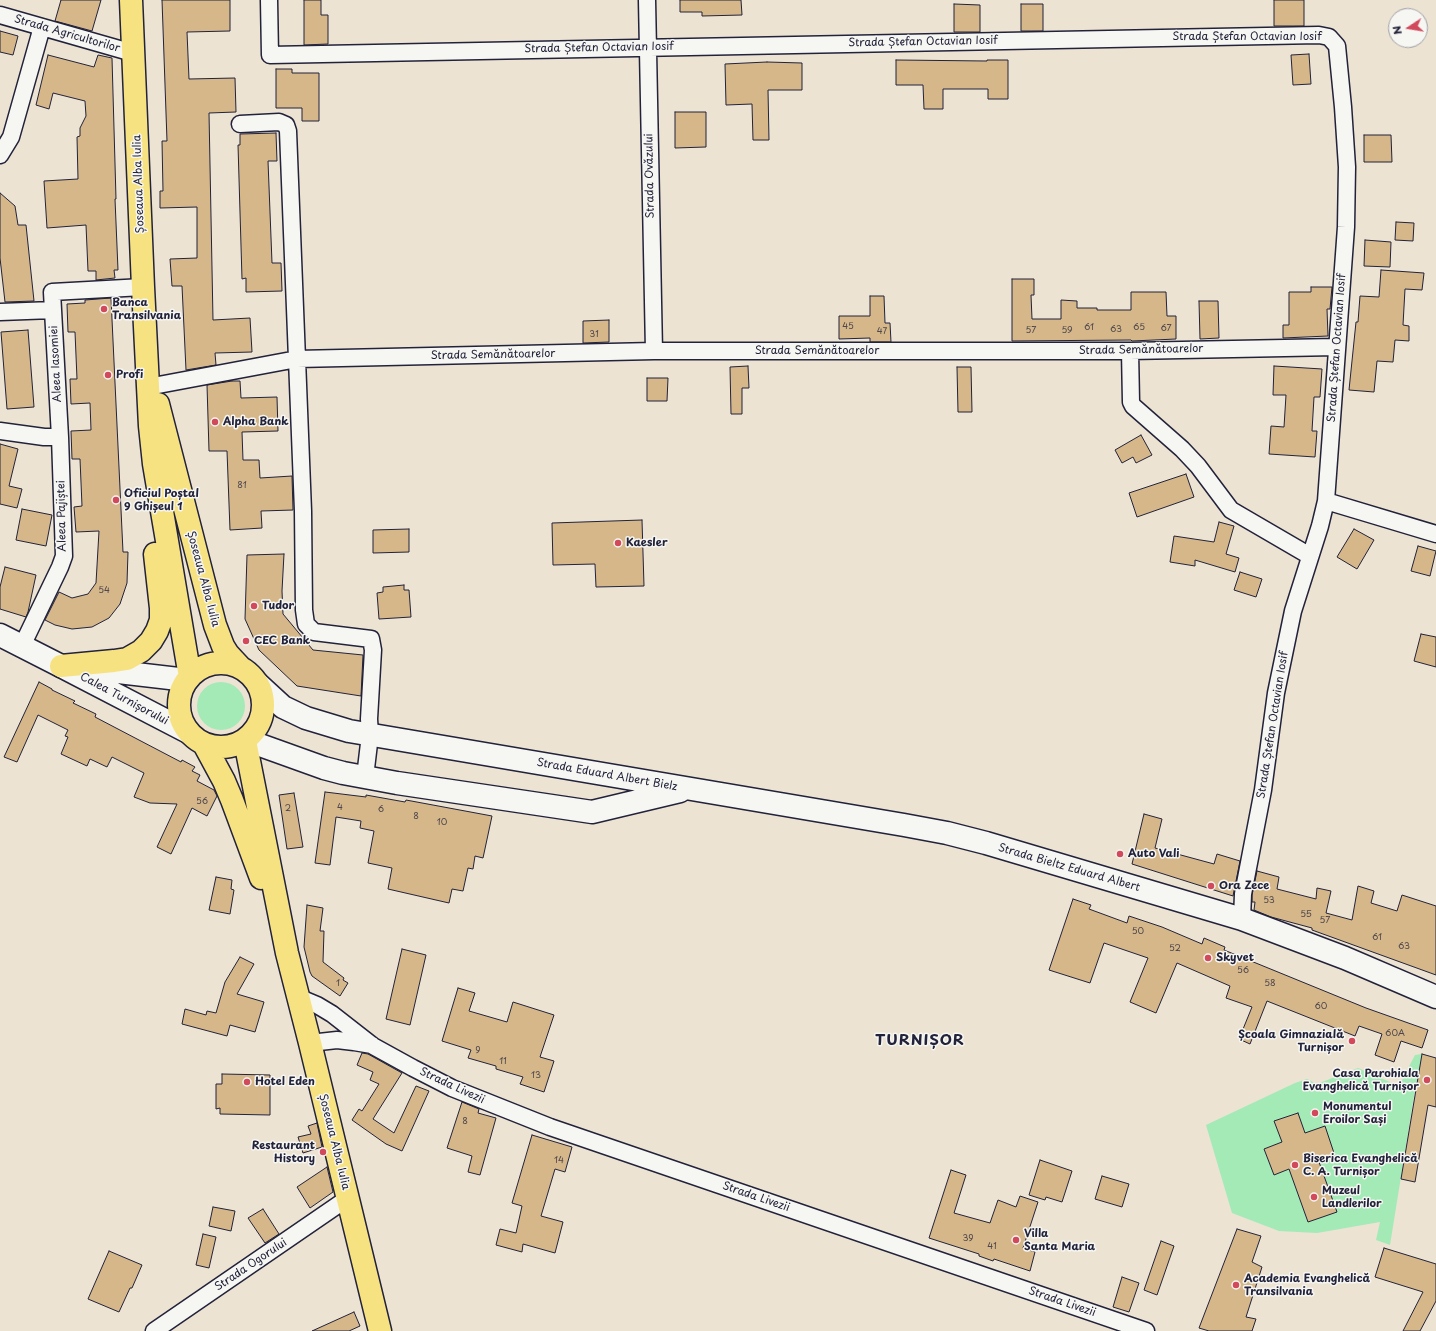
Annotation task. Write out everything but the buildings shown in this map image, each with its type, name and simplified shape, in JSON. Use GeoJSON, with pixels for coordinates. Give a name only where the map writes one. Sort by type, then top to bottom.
{"type":"FeatureCollection","features":[{"type":"Feature","properties":{"kind":"main road","name":"Șoseaua Alba Iulia"},"geometry":{"type":"LineString","coordinates":[[131,0],[143,287],[150,377],[150,426],[154,464],[188,678]]}},
{"type":"Feature","properties":{"kind":"main road","name":"Șoseaua Alba Iulia"},"geometry":{"type":"LineString","coordinates":[[150,377],[167,435],[215,625],[223,646],[228,654],[258,684]]}},
{"type":"Feature","properties":{"kind":"main road"},"geometry":{"type":"LineString","coordinates":[[61,666],[127,659],[141,651],[151,641],[161,620],[161,608],[142,442],[143,408],[150,377]]}},
{"type":"Feature","properties":{"kind":"main road","name":"Șoseaua Alba Iulia"},"geometry":{"type":"LineString","coordinates":[[241,668],[228,664],[214,663],[196,670],[188,678],[182,688],[178,706],[180,716],[224,781],[241,822],[287,953]]}},
{"type":"Feature","properties":{"kind":"main road"},"geometry":{"type":"LineString","coordinates":[[196,738],[220,748],[229,748],[245,741],[252,734],[262,719],[262,692],[258,684]]}},
{"type":"Feature","properties":{"kind":"main road","name":"Șoseaua Alba Iulia"},"geometry":{"type":"LineString","coordinates":[[245,741],[287,953],[380,1331]]}},
{"type":"Feature","properties":{"kind":"street","name":"Strada Ștefan Octavian Iosif"},"geometry":{"type":"LineString","coordinates":[[269,0],[270,55],[1311,35],[1329,37],[1337,46],[1347,167],[1346,227],[1336,347],[1326,501],[1320,526],[1293,611],[1276,693],[1263,790],[1243,894],[1242,919]]}},
{"type":"Feature","properties":{"kind":"street","name":"Strada Ovăzului"},"geometry":{"type":"LineString","coordinates":[[647,0],[654,351]]}},
{"type":"Feature","properties":{"kind":"street","name":"Strada Agricultorilor"},"geometry":{"type":"LineString","coordinates":[[0,15],[133,53]]}},
{"type":"Feature","properties":{"kind":"street"},"geometry":{"type":"LineString","coordinates":[[0,155],[11,137],[42,28]]}},
{"type":"Feature","properties":{"kind":"street"},"geometry":{"type":"LineString","coordinates":[[240,124],[280,122],[286,125],[288,131],[303,504],[304,610],[306,624],[314,632],[371,639],[373,650],[369,719],[370,735],[365,777]]}},
{"type":"Feature","properties":{"kind":"street","name":"Aleea Iasomiei"},"geometry":{"type":"LineString","coordinates":[[60,437],[52,292],[143,287]]}},
{"type":"Feature","properties":{"kind":"street"},"geometry":{"type":"LineString","coordinates":[[0,312],[53,310]]}},
{"type":"Feature","properties":{"kind":"street","name":"Strada Semănătoarelor"},"geometry":{"type":"LineString","coordinates":[[150,377],[297,359],[654,351],[1130,351],[1336,347]]}},
{"type":"Feature","properties":{"kind":"street"},"geometry":{"type":"LineString","coordinates":[[1130,351],[1131,402],[1133,406],[1182,449],[1198,466],[1231,510],[1310,556]]}},
{"type":"Feature","properties":{"kind":"street"},"geometry":{"type":"LineString","coordinates":[[0,431],[44,437],[60,437]]}},
{"type":"Feature","properties":{"kind":"street","name":"Aleea Pajiștei"},"geometry":{"type":"LineString","coordinates":[[22,646],[64,556],[60,437]]}},
{"type":"Feature","properties":{"kind":"street"},"geometry":{"type":"LineString","coordinates":[[1326,501],[1436,534]]}},
{"type":"Feature","properties":{"kind":"street","name":"Calea Turnișorului"},"geometry":{"type":"LineString","coordinates":[[0,635],[196,738]]}},
{"type":"Feature","properties":{"kind":"street","name":"Calea Turnișorului"},"geometry":{"type":"LineString","coordinates":[[61,666],[188,678]]}},
{"type":"Feature","properties":{"kind":"street","name":"Strada Eduard Albert Bielz"},"geometry":{"type":"LineString","coordinates":[[258,684],[283,707],[306,718],[337,728],[370,735],[688,789]]}},
{"type":"Feature","properties":{"kind":"street","name":"Strada Eduard Albert Bielz"},"geometry":{"type":"LineString","coordinates":[[245,741],[324,768],[365,777],[592,812],[688,789]]}},
{"type":"Feature","properties":{"kind":"street","name":"Strada Bieltz Eduard Albert"},"geometry":{"type":"LineString","coordinates":[[688,789],[947,833],[1068,866],[1242,919],[1345,958],[1436,996]]}},
{"type":"Feature","properties":{"kind":"street","name":"Strada Livezii"},"geometry":{"type":"LineString","coordinates":[[298,997],[317,1005],[332,1014],[373,1046],[452,1088],[550,1127],[1146,1331]]}},
{"type":"Feature","properties":{"kind":"street","name":"Strada Livezii"},"geometry":{"type":"LineString","coordinates":[[310,1043],[337,1040],[373,1046]]}},
{"type":"Feature","properties":{"kind":"street","name":"Strada Ogorului"},"geometry":{"type":"LineString","coordinates":[[154,1331],[348,1198]]}},
{"type":"Feature","properties":{"kind":"green space"},"geometry":{"type":"Polygon","coordinates":[[[216,682],[226,682],[238,689],[245,701],[245,711],[238,723],[226,730],[216,730],[208,726],[201,719],[197,711],[197,701],[201,693],[208,686],[216,682]]]}},
{"type":"Feature","properties":{"kind":"green space"},"geometry":{"type":"Polygon","coordinates":[[[1422,1054],[1390,1245],[1376,1240],[1380,1222],[1317,1233],[1279,1231],[1232,1213],[1206,1125],[1295,1083],[1307,1079],[1317,1084],[1358,1068],[1399,1086],[1415,1055],[1422,1054]]]}},
{"type":"Feature","properties":{"kind":"place","name":"Banca Transilvania"},"geometry":{"type":"Point","coordinates":[104,309]}},
{"type":"Feature","properties":{"kind":"place","name":"Profi"},"geometry":{"type":"Point","coordinates":[108,375]}},
{"type":"Feature","properties":{"kind":"place","name":"Alpha Bank"},"geometry":{"type":"Point","coordinates":[215,422]}},
{"type":"Feature","properties":{"kind":"place","name":"Oficiul Poștal 9 Ghișeul 1"},"geometry":{"type":"Point","coordinates":[116,500]}},
{"type":"Feature","properties":{"kind":"place","name":"Kaesler"},"geometry":{"type":"Point","coordinates":[618,543]}},
{"type":"Feature","properties":{"kind":"place","name":"Tudor"},"geometry":{"type":"Point","coordinates":[254,606]}},
{"type":"Feature","properties":{"kind":"place","name":"CEC Bank"},"geometry":{"type":"Point","coordinates":[246,641]}},
{"type":"Feature","properties":{"kind":"place","name":"Auto Vali"},"geometry":{"type":"Point","coordinates":[1120,854]}},
{"type":"Feature","properties":{"kind":"place","name":"Ora Zece"},"geometry":{"type":"Point","coordinates":[1211,886]}},
{"type":"Feature","properties":{"kind":"place","name":"Skyvet"},"geometry":{"type":"Point","coordinates":[1208,958]}},
{"type":"Feature","properties":{"kind":"place","name":"Școala Gimnazială Turnișor"},"geometry":{"type":"Point","coordinates":[1352,1041]}},
{"type":"Feature","properties":{"kind":"place","name":"Casa Parohiala Evanghelică Turnișor"},"geometry":{"type":"Point","coordinates":[1427,1080]}},
{"type":"Feature","properties":{"kind":"place","name":"Hotel Eden"},"geometry":{"type":"Point","coordinates":[247,1082]}},
{"type":"Feature","properties":{"kind":"place","name":"Monumentul Eroilor Sași"},"geometry":{"type":"Point","coordinates":[1315,1113]}},
{"type":"Feature","properties":{"kind":"place","name":"Restaurant History"},"geometry":{"type":"Point","coordinates":[323,1152]}},
{"type":"Feature","properties":{"kind":"place","name":"Biserica Evanghelică C. A. Turnișor"},"geometry":{"type":"Point","coordinates":[1295,1165]}},
{"type":"Feature","properties":{"kind":"place","name":"Muzeul Landlerilor"},"geometry":{"type":"Point","coordinates":[1314,1197]}},
{"type":"Feature","properties":{"kind":"place","name":"Villa Santa Maria"},"geometry":{"type":"Point","coordinates":[1016,1240]}},
{"type":"Feature","properties":{"kind":"place","name":"Academia Evanghelică Transilvania"},"geometry":{"type":"Point","coordinates":[1236,1285]}},
{"type":"Feature","properties":{"kind":"district","name":"TURNIȘOR"},"geometry":{"type":"Point","coordinates":[920,1041]}}]}
